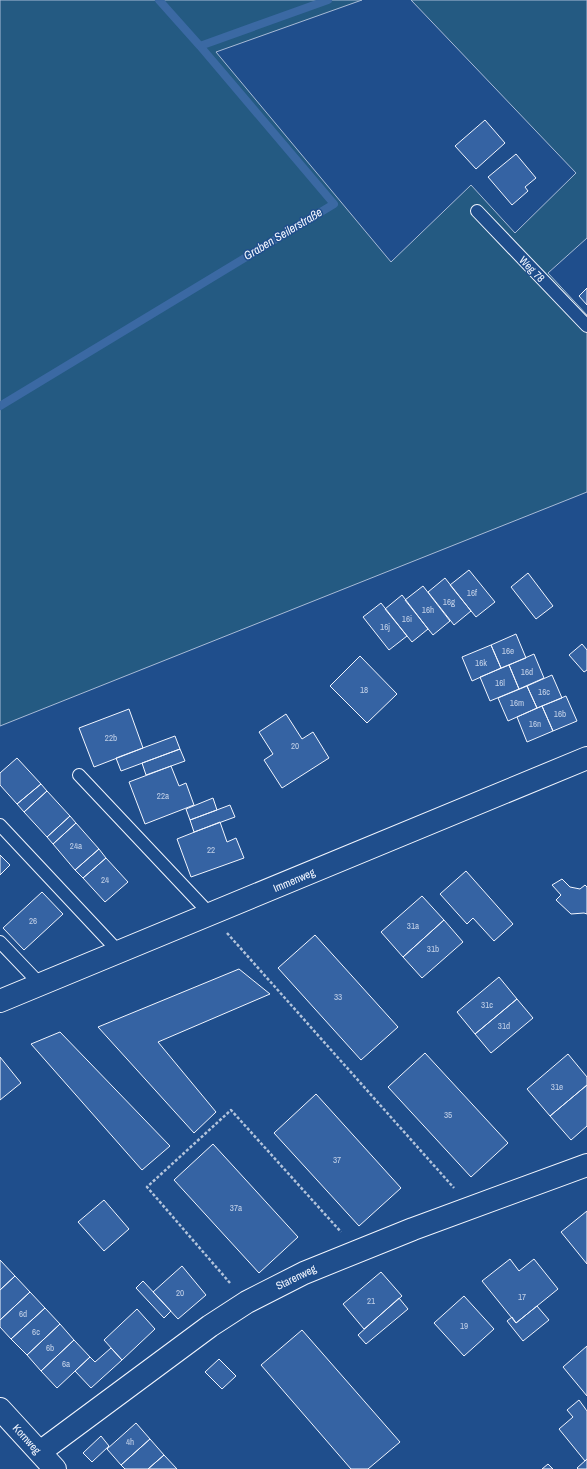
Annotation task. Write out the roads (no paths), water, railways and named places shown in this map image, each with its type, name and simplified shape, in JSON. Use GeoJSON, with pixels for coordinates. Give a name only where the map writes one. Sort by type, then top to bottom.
{"type":"FeatureCollection","features":[{"type":"Feature","properties":{"kind":"street","name":"Immenweg"},"geometry":{"type":"LineString","coordinates":[[0,1001],[587,758]]}},
{"type":"Feature","properties":{"kind":"street","name":"Starenweg"},"geometry":{"type":"LineString","coordinates":[[40,1452],[210,1326],[247,1302],[304,1272],[358,1250],[587,1165]]}},
{"type":"Feature","properties":{"kind":"street","name":"Kornweg"},"geometry":{"type":"LineString","coordinates":[[0,1409],[55,1469]]}},
{"type":"Feature","properties":{"kind":"lane","name":"Weg 78"},"geometry":{"type":"LineString","coordinates":[[477,211],[587,326]]}},
{"type":"Feature","properties":{"kind":"lane"},"geometry":{"type":"LineString","coordinates":[[79,775],[210,914]]}},
{"type":"Feature","properties":{"kind":"lane"},"geometry":{"type":"LineString","coordinates":[[0,825],[119,952]]}},
{"type":"Feature","properties":{"kind":"lane"},"geometry":{"type":"LineString","coordinates":[[0,942],[41,985]]}},
{"type":"Feature","properties":{"kind":"waterway"},"geometry":{"type":"LineString","coordinates":[[159,0],[200,46]]}},
{"type":"Feature","properties":{"kind":"waterway","name":"Graben Seilerstraße"},"geometry":{"type":"LineString","coordinates":[[0,406],[334,204],[200,46],[328,0]]}}]}
